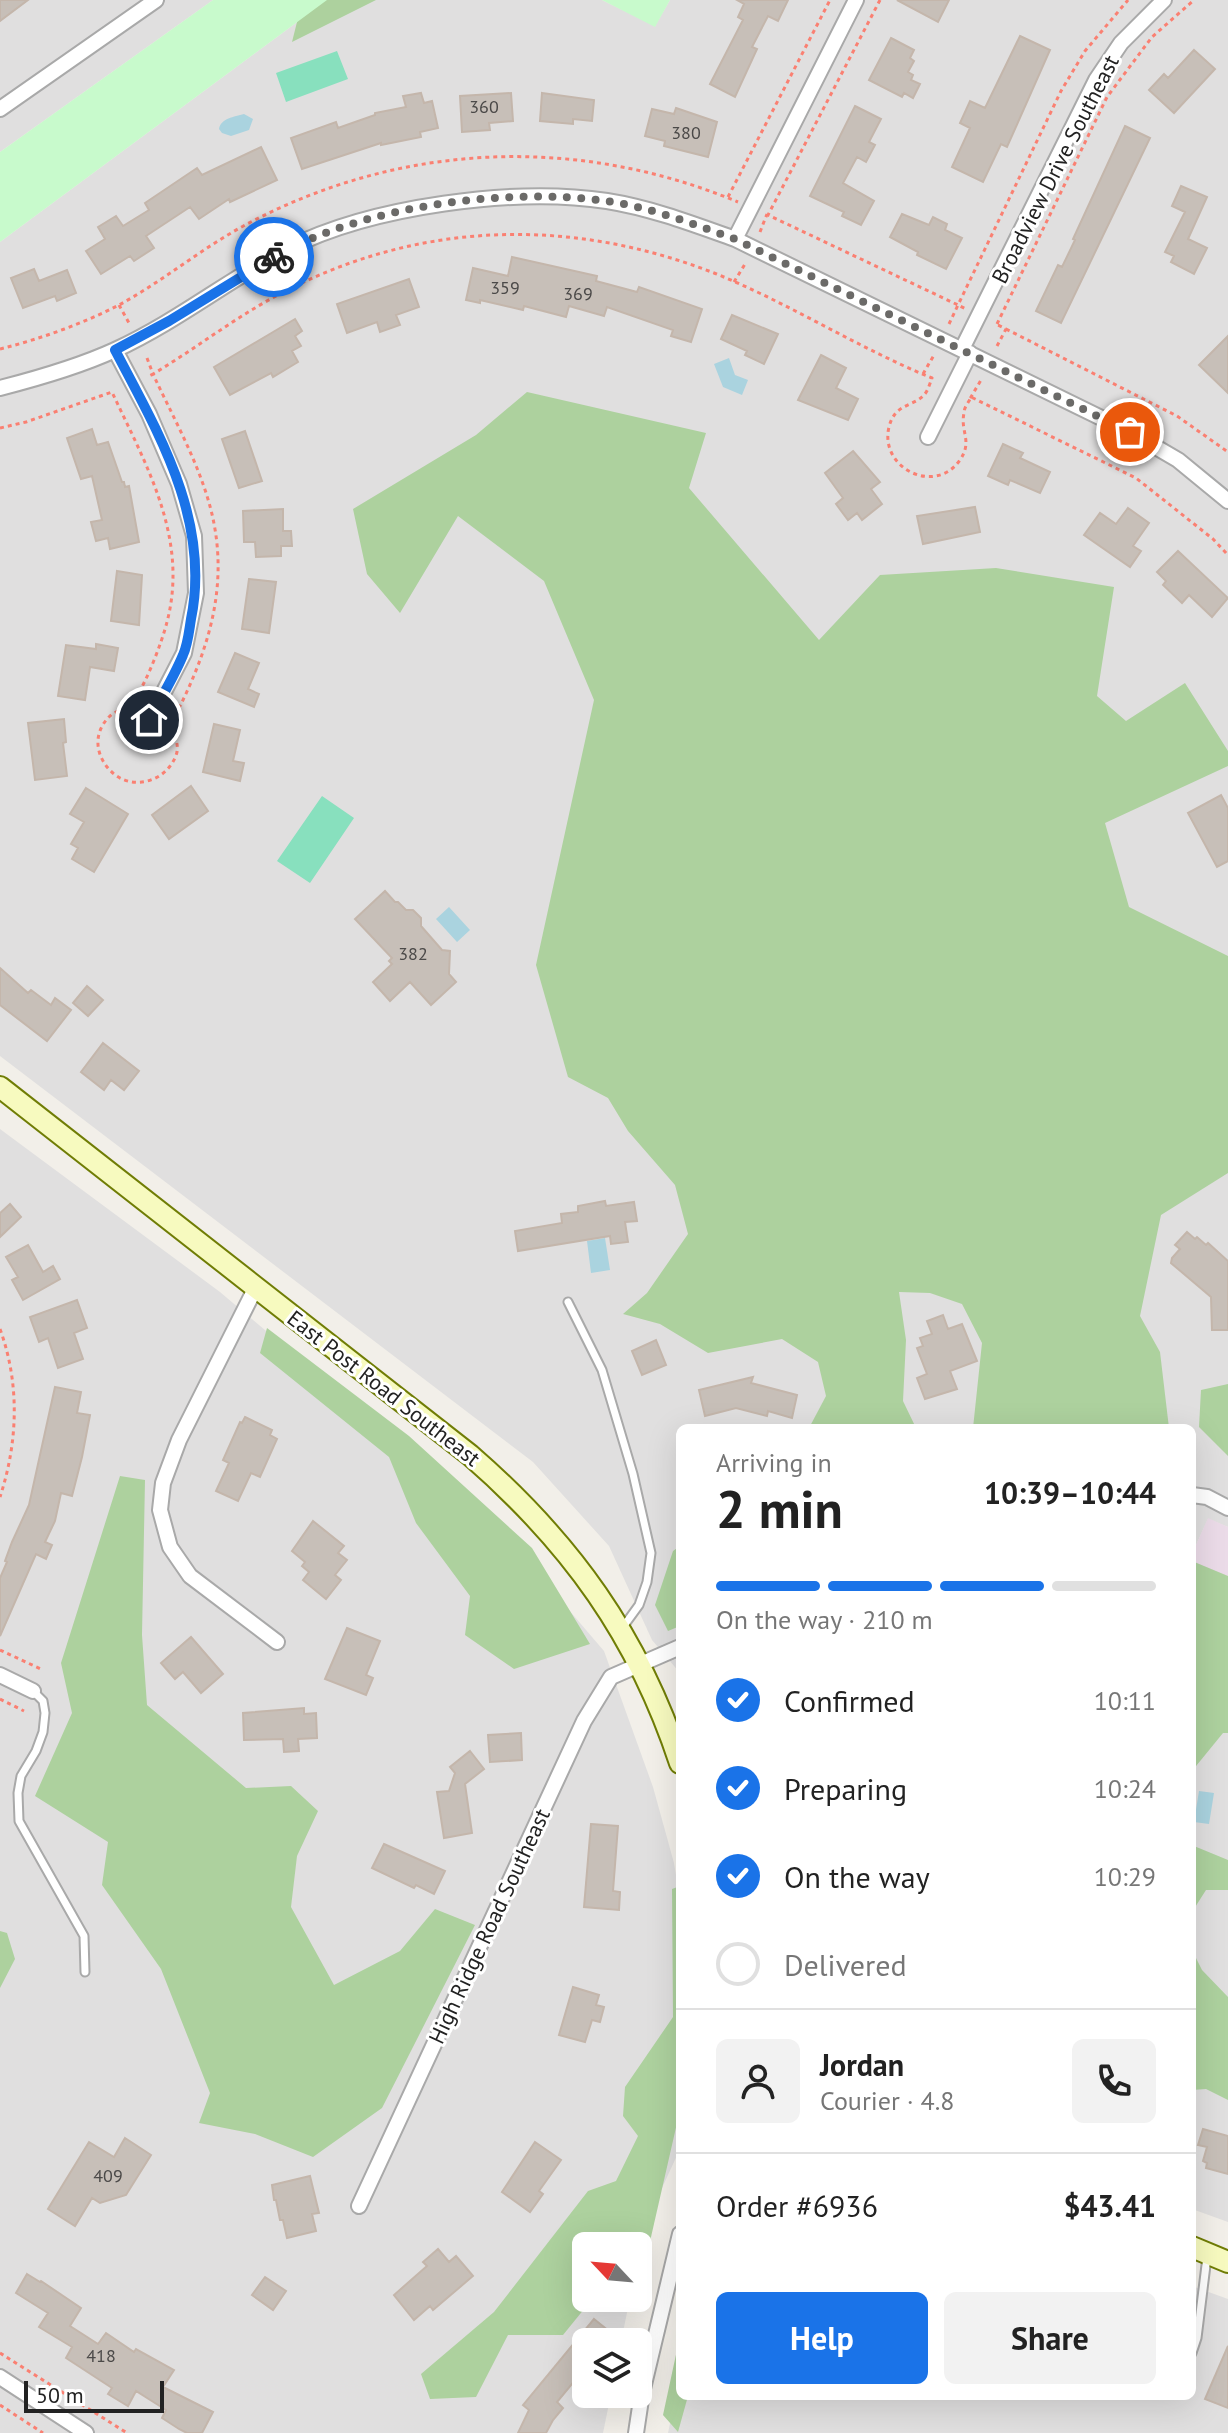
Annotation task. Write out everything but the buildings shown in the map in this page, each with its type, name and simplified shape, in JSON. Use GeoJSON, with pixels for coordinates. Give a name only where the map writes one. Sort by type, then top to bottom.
{"type":"FeatureCollection","features":[{"type":"Feature","properties":{"kind":"main road","name":"East Post Road Southeast"},"geometry":{"type":"LineString","coordinates":[[0,1087],[498,1480],[575,1563],[621,1629],[676,1751]]}},
{"type":"Feature","properties":{"kind":"main road"},"geometry":{"type":"LineString","coordinates":[[1200,2250],[1228,2262]]}},
{"type":"Feature","properties":{"kind":"street"},"geometry":{"type":"LineString","coordinates":[[0,109],[156,0]]}},
{"type":"Feature","properties":{"kind":"street"},"geometry":{"type":"LineString","coordinates":[[735,239],[856,0]]}},
{"type":"Feature","properties":{"kind":"street","name":"Broadview Drive Southeast"},"geometry":{"type":"LineString","coordinates":[[928,437],[1096,80],[1121,43],[1164,0]]}},
{"type":"Feature","properties":{"kind":"street"},"geometry":{"type":"LineString","coordinates":[[0,388],[52,374],[115,350],[289,248],[347,226],[417,207],[481,199],[546,197],[607,201],[672,217],[735,239],[1130,432],[1178,460],[1228,501]]}},
{"type":"Feature","properties":{"kind":"street"},"geometry":{"type":"LineString","coordinates":[[115,350],[149,414],[179,484],[194,536],[196,593],[184,653],[138,742]]}},
{"type":"Feature","properties":{"kind":"street"},"geometry":{"type":"LineString","coordinates":[[256,1287],[179,1440],[163,1483],[160,1510],[170,1547],[190,1576],[277,1642]]}},
{"type":"Feature","properties":{"kind":"street"},"geometry":{"type":"LineString","coordinates":[[1196,1496],[1207,1497],[1228,1508]]}},
{"type":"Feature","properties":{"kind":"street","name":"High Ridge Road Southeast"},"geometry":{"type":"LineString","coordinates":[[359,2206],[584,1721],[611,1677],[676,1649]]}},
{"type":"Feature","properties":{"kind":"street"},"geometry":{"type":"LineString","coordinates":[[0,1675],[33,1691]]}},
{"type":"Feature","properties":{"kind":"street"},"geometry":{"type":"LineString","coordinates":[[636,2433],[642,2393],[676,2251]]}},
{"type":"Feature","properties":{"kind":"street"},"geometry":{"type":"LineString","coordinates":[[0,2377],[86,2433]]}},
{"type":"Feature","properties":{"kind":"lane"},"geometry":{"type":"LineString","coordinates":[[568,1302],[602,1370],[633,1474],[651,1553],[647,1582],[639,1605],[621,1629]]}},
{"type":"Feature","properties":{"kind":"lane"},"geometry":{"type":"LineString","coordinates":[[33,1691],[43,1701],[43,1732],[21,1776],[19,1821],[84,1936],[85,1972]]}},
{"type":"Feature","properties":{"kind":"lane"},"geometry":{"type":"LineString","coordinates":[[1196,2341],[1200,2250]]}},
{"type":"Feature","properties":{"kind":"path"},"geometry":{"type":"LineString","coordinates":[[728,197],[830,0]]}},
{"type":"Feature","properties":{"kind":"path"},"geometry":{"type":"LineString","coordinates":[[880,0],[768,215],[967,309]]}},
{"type":"Feature","properties":{"kind":"path"},"geometry":{"type":"LineString","coordinates":[[949,324],[1061,91],[1085,51],[1128,0]]}},
{"type":"Feature","properties":{"kind":"path"},"geometry":{"type":"LineString","coordinates":[[997,324],[1107,97],[1152,37],[1194,0]]}},
{"type":"Feature","properties":{"kind":"path"},"geometry":{"type":"LineString","coordinates":[[143,379],[274,297],[302,283],[381,253],[440,240],[519,234],[585,237],[658,253],[734,282],[932,378],[924,395],[906,404],[889,427],[891,453],[906,471],[927,477],[940,476],[954,467],[967,443],[964,411],[981,380]]}},
{"type":"Feature","properties":{"kind":"path"},"geometry":{"type":"LineString","coordinates":[[734,282],[745,264]]}},
{"type":"Feature","properties":{"kind":"path"},"geometry":{"type":"LineString","coordinates":[[119,305],[129,323]]}},
{"type":"Feature","properties":{"kind":"path"},"geometry":{"type":"LineString","coordinates":[[990,321],[1177,416],[1228,452]]}},
{"type":"Feature","properties":{"kind":"path"},"geometry":{"type":"LineString","coordinates":[[997,346],[1006,329]]}},
{"type":"Feature","properties":{"kind":"path"},"geometry":{"type":"LineString","coordinates":[[923,374],[934,355]]}},
{"type":"Feature","properties":{"kind":"path"},"geometry":{"type":"LineString","coordinates":[[0,428],[112,392],[159,492],[168,520],[172,550],[174,581],[168,621],[133,703],[110,716],[102,726],[98,739],[98,753],[117,776],[144,783],[162,775],[177,751],[173,724],[209,638],[217,604],[218,568],[207,494],[147,358]]}},
{"type":"Feature","properties":{"kind":"path"},"geometry":{"type":"LineString","coordinates":[[962,393],[1136,478],[1228,555]]}},
{"type":"Feature","properties":{"kind":"path"},"geometry":{"type":"LineString","coordinates":[[0,1329],[11,1367],[15,1415],[13,1449],[0,1497]]}},
{"type":"Feature","properties":{"kind":"path"},"geometry":{"type":"LineString","coordinates":[[0,1650],[43,1670]]}},
{"type":"Feature","properties":{"kind":"path"},"geometry":{"type":"LineString","coordinates":[[0,1699],[24,1711]]}},
{"type":"Feature","properties":{"kind":"path"},"geometry":{"type":"LineString","coordinates":[[0,2353],[127,2433]]}},
{"type":"Feature","properties":{"kind":"path"},"geometry":{"type":"LineString","coordinates":[[0,2405],[43,2433]]}},
{"type":"Feature","properties":{"kind":"shaded area"},"geometry":{"type":"Polygon","coordinates":[[[0,0],[213,0],[0,152],[0,0]]]}},
{"type":"Feature","properties":{"kind":"shaded area"},"geometry":{"type":"Polygon","coordinates":[[[327,0],[602,0],[655,26],[670,0],[1228,0],[1228,1527],[1208,1519],[1196,1545],[1196,1424],[676,1424],[676,1668],[652,1640],[609,1546],[533,1462],[0,1056],[0,242],[327,0]]]}},
{"type":"Feature","properties":{"kind":"shaded area"},"geometry":{"type":"Polygon","coordinates":[[[0,1129],[220,1292],[498,1527],[604,1651],[653,1787],[676,1875],[676,2158],[642,2232],[572,2232],[572,2312],[627,2312],[624,2328],[572,2328],[572,2408],[608,2408],[603,2433],[0,2433],[0,1129]]]}},
{"type":"Feature","properties":{"kind":"shaded area"},"geometry":{"type":"Polygon","coordinates":[[[1208,1518],[1228,1527],[1228,1583],[1196,1569],[1196,1545],[1208,1518]]]}},
{"type":"Feature","properties":{"kind":"shaded area"},"geometry":{"type":"Polygon","coordinates":[[[1196,1569],[1228,1582],[1228,2222],[1196,2210],[1196,1569]]]}},
{"type":"Feature","properties":{"kind":"shaded area"},"geometry":{"type":"Polygon","coordinates":[[[1196,2287],[1228,2299],[1228,2433],[668,2433],[676,2394],[676,2400],[1196,2400],[1196,2287]]]}},
{"type":"Feature","properties":{"kind":"green space"},"geometry":{"type":"Polygon","coordinates":[[[213,0],[327,0],[0,242],[0,152],[213,0]]]}},
{"type":"Feature","properties":{"kind":"green space"},"geometry":{"type":"Polygon","coordinates":[[[321,0],[376,0],[292,42],[299,14],[321,0]]]}},
{"type":"Feature","properties":{"kind":"green space"},"geometry":{"type":"Polygon","coordinates":[[[602,0],[670,0],[655,27],[602,0]]]}},
{"type":"Feature","properties":{"kind":"green space"},"geometry":{"type":"Polygon","coordinates":[[[337,51],[348,79],[286,102],[276,73],[337,51]]]}},
{"type":"Feature","properties":{"kind":"green space"},"geometry":{"type":"Polygon","coordinates":[[[527,392],[706,433],[689,488],[819,640],[880,575],[996,568],[1114,587],[1097,696],[1126,721],[1185,683],[1228,751],[1228,766],[1105,823],[1129,907],[1228,956],[1228,1173],[1161,1215],[1140,1316],[1160,1352],[1169,1424],[973,1424],[982,1343],[962,1304],[930,1293],[899,1292],[906,1340],[903,1401],[914,1424],[811,1424],[826,1396],[818,1362],[782,1339],[708,1353],[660,1324],[623,1314],[647,1293],[688,1234],[675,1185],[628,1131],[608,1098],[568,1077],[536,965],[594,700],[544,581],[458,516],[400,613],[367,574],[353,509],[476,435],[527,392]]]}},
{"type":"Feature","properties":{"kind":"green space"},"geometry":{"type":"Polygon","coordinates":[[[322,796],[354,818],[310,883],[277,861],[322,796]]]}},
{"type":"Feature","properties":{"kind":"green space"},"geometry":{"type":"Polygon","coordinates":[[[267,1328],[409,1436],[532,1548],[590,1644],[514,1669],[465,1635],[470,1596],[416,1523],[389,1457],[260,1353],[267,1328]]]}},
{"type":"Feature","properties":{"kind":"green space"},"geometry":{"type":"Polygon","coordinates":[[[1228,1384],[1228,1456],[1199,1427],[1201,1390],[1228,1384]]]}},
{"type":"Feature","properties":{"kind":"green space"},"geometry":{"type":"Polygon","coordinates":[[[120,1476],[145,1480],[142,1635],[147,1705],[246,1788],[291,1786],[318,1811],[297,1856],[291,1907],[334,1985],[400,1951],[435,1909],[475,1925],[382,2108],[313,2157],[255,2134],[199,2123],[210,2093],[161,1969],[102,1885],[108,1842],[35,1796],[72,1713],[61,1663],[120,1476]]]}},
{"type":"Feature","properties":{"kind":"green space"},"geometry":{"type":"Polygon","coordinates":[[[676,1549],[676,1628],[668,1631],[655,1605],[676,1549]]]}},
{"type":"Feature","properties":{"kind":"green space"},"geometry":{"type":"Polygon","coordinates":[[[1196,1563],[1228,1576],[1228,1733],[1223,1733],[1196,1766],[1196,1563]]]}},
{"type":"Feature","properties":{"kind":"green space"},"geometry":{"type":"Polygon","coordinates":[[[1196,1847],[1228,1860],[1228,1890],[1206,1890],[1196,1906],[1196,1847]]]}},
{"type":"Feature","properties":{"kind":"green space"},"geometry":{"type":"Polygon","coordinates":[[[676,1888],[676,2128],[652,2233],[572,2232],[572,2312],[582,2312],[563,2335],[508,2335],[476,2397],[430,2399],[421,2374],[494,2312],[588,2191],[616,2181],[638,2136],[623,2116],[625,2087],[673,2017],[672,1889],[676,1888]]]}},
{"type":"Feature","properties":{"kind":"green space"},"geometry":{"type":"Polygon","coordinates":[[[0,1931],[7,1933],[15,1959],[0,1988],[0,1931]]]}},
{"type":"Feature","properties":{"kind":"green space"},"geometry":{"type":"Polygon","coordinates":[[[1196,1958],[1202,1970],[1228,1997],[1228,2100],[1206,2089],[1196,2090],[1196,1958]]]}},
{"type":"Feature","properties":{"kind":"green space"},"geometry":{"type":"Polygon","coordinates":[[[676,2355],[676,2400],[687,2400],[678,2432],[663,2415],[676,2355]]]}},
{"type":"Feature","properties":{"kind":"water"},"geometry":{"type":"Polygon","coordinates":[[[244,114],[253,119],[249,130],[231,136],[219,129],[225,120],[244,114]]]}},
{"type":"Feature","properties":{"kind":"water"},"geometry":{"type":"Polygon","coordinates":[[[729,358],[735,375],[748,380],[742,395],[723,387],[714,364],[729,358]]]}},
{"type":"Feature","properties":{"kind":"water"},"geometry":{"type":"Polygon","coordinates":[[[449,907],[470,930],[457,942],[436,919],[449,907]]]}},
{"type":"Feature","properties":{"kind":"water"},"geometry":{"type":"Polygon","coordinates":[[[605,1238],[610,1270],[591,1273],[587,1241],[605,1238]]]}},
{"type":"Feature","properties":{"kind":"water"},"geometry":{"type":"Polygon","coordinates":[[[1199,1791],[1214,1793],[1209,1824],[1196,1822],[1199,1791]]]}},
{"type":"Feature","properties":{"kind":"way so far"},"geometry":{"type":"LineString","coordinates":[[274,257],[289,248],[347,226],[417,207],[481,199],[546,197],[607,201],[672,217],[735,239],[1130,432]]}},
{"type":"Feature","properties":{"kind":"route"},"geometry":{"type":"LineString","coordinates":[[149,720],[184,653],[196,593],[194,536],[179,484],[149,414],[115,350],[274,257]]}}]}
